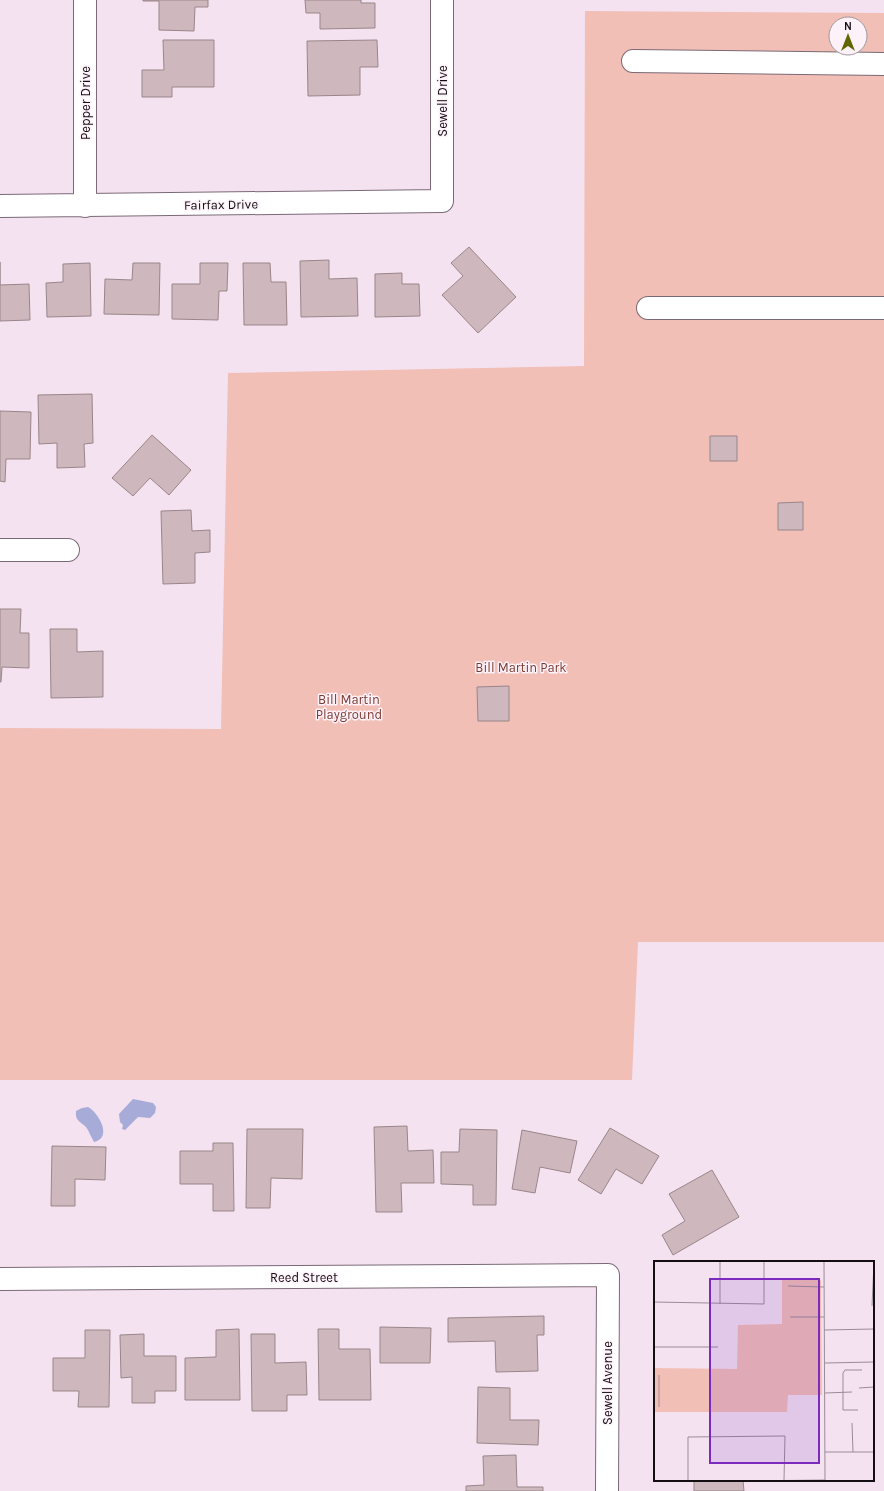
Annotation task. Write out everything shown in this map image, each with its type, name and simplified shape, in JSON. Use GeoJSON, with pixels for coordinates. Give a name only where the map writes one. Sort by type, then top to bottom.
{"type":"FeatureCollection","features":[{"type":"Feature","properties":{"kind":"street","name":"Pepper Drive"},"geometry":{"type":"LineString","coordinates":[[85,206],[86,0]]}},
{"type":"Feature","properties":{"kind":"street","name":"Sewell Drive"},"geometry":{"type":"LineString","coordinates":[[442,0],[442,201]]}},
{"type":"Feature","properties":{"kind":"street"},"geometry":{"type":"LineString","coordinates":[[633,60],[884,64]]}},
{"type":"Feature","properties":{"kind":"street","name":"Fairfax Drive"},"geometry":{"type":"LineString","coordinates":[[0,206],[442,201]]}},
{"type":"Feature","properties":{"kind":"street"},"geometry":{"type":"LineString","coordinates":[[648,308],[884,308]]}},
{"type":"Feature","properties":{"kind":"street"},"geometry":{"type":"LineString","coordinates":[[0,550],[68,550]]}},
{"type":"Feature","properties":{"kind":"street","name":"Reed Street"},"geometry":{"type":"LineString","coordinates":[[0,1279],[608,1275]]}},
{"type":"Feature","properties":{"kind":"street","name":"Sewell Avenue"},"geometry":{"type":"LineString","coordinates":[[607,1491],[608,1275]]}},
{"type":"Feature","properties":{"kind":"green space","name":"Bill Martin Park"},"geometry":{"type":"Polygon","coordinates":[[[585,11],[884,13],[884,942],[638,942],[632,1080],[0,1080],[0,728],[221,729],[228,373],[584,366],[585,11]]]}},
{"type":"Feature","properties":{"kind":"water"},"geometry":{"type":"Polygon","coordinates":[[[133,1099],[153,1103],[156,1107],[155,1113],[150,1118],[138,1117],[125,1130],[122,1129],[123,1125],[120,1122],[119,1114],[133,1099]]]}},
{"type":"Feature","properties":{"kind":"water"},"geometry":{"type":"Polygon","coordinates":[[[88,1107],[96,1114],[102,1125],[103,1136],[100,1140],[94,1142],[86,1127],[76,1117],[76,1111],[88,1107]]]}},
{"type":"Feature","properties":{"kind":"building"},"geometry":{"type":"Polygon","coordinates":[[[143,0],[208,0],[208,7],[195,7],[194,31],[159,30],[159,1],[143,0]]]}},
{"type":"Feature","properties":{"kind":"building"},"geometry":{"type":"Polygon","coordinates":[[[305,0],[361,0],[361,3],[375,3],[375,28],[320,29],[320,13],[306,13],[305,0]]]}},
{"type":"Feature","properties":{"kind":"building"},"geometry":{"type":"Polygon","coordinates":[[[163,40],[214,40],[214,87],[172,87],[172,97],[142,97],[142,70],[164,70],[163,40]]]}},
{"type":"Feature","properties":{"kind":"building"},"geometry":{"type":"Polygon","coordinates":[[[377,40],[378,67],[360,67],[360,95],[308,96],[307,41],[377,40]]]}},
{"type":"Feature","properties":{"kind":"building"},"geometry":{"type":"Polygon","coordinates":[[[469,247],[516,297],[478,333],[442,295],[463,276],[451,263],[469,247]]]}},
{"type":"Feature","properties":{"kind":"building"},"geometry":{"type":"Polygon","coordinates":[[[329,260],[329,279],[357,278],[358,316],[301,317],[300,261],[329,260]]]}},
{"type":"Feature","properties":{"kind":"building"},"geometry":{"type":"Polygon","coordinates":[[[90,263],[91,316],[47,317],[46,283],[63,282],[63,264],[90,263]]]}},
{"type":"Feature","properties":{"kind":"building"},"geometry":{"type":"Polygon","coordinates":[[[133,263],[160,263],[159,315],[104,314],[105,279],[132,280],[133,263]]]}},
{"type":"Feature","properties":{"kind":"building"},"geometry":{"type":"Polygon","coordinates":[[[200,263],[228,263],[227,291],[219,291],[218,320],[172,319],[172,284],[200,284],[200,263]]]}},
{"type":"Feature","properties":{"kind":"building"},"geometry":{"type":"Polygon","coordinates":[[[243,263],[270,263],[271,282],[286,282],[287,325],[244,325],[243,263]]]}},
{"type":"Feature","properties":{"kind":"building"},"geometry":{"type":"Polygon","coordinates":[[[402,273],[402,284],[419,284],[420,316],[375,317],[375,274],[402,273]]]}},
{"type":"Feature","properties":{"kind":"building"},"geometry":{"type":"Polygon","coordinates":[[[29,284],[30,320],[0,321],[0,285],[29,284]]]}},
{"type":"Feature","properties":{"kind":"building"},"geometry":{"type":"Polygon","coordinates":[[[92,394],[93,443],[84,444],[85,467],[57,468],[57,443],[39,444],[38,395],[92,394]]]}},
{"type":"Feature","properties":{"kind":"building"},"geometry":{"type":"Polygon","coordinates":[[[0,411],[31,412],[30,459],[6,459],[5,482],[0,481],[0,411]]]}},
{"type":"Feature","properties":{"kind":"building"},"geometry":{"type":"Polygon","coordinates":[[[152,435],[191,470],[169,495],[150,478],[133,496],[112,478],[152,435]]]}},
{"type":"Feature","properties":{"kind":"building"},"geometry":{"type":"Polygon","coordinates":[[[710,436],[737,436],[737,461],[710,461],[710,436]]]}},
{"type":"Feature","properties":{"kind":"building"},"geometry":{"type":"Polygon","coordinates":[[[803,502],[803,530],[778,530],[778,503],[803,502]]]}},
{"type":"Feature","properties":{"kind":"building"},"geometry":{"type":"Polygon","coordinates":[[[191,510],[192,531],[210,530],[210,552],[195,553],[195,583],[163,584],[161,511],[191,510]]]}},
{"type":"Feature","properties":{"kind":"building"},"geometry":{"type":"Polygon","coordinates":[[[0,609],[21,609],[20,633],[29,633],[29,668],[2,667],[1,682],[0,682],[0,609]]]}},
{"type":"Feature","properties":{"kind":"building"},"geometry":{"type":"Polygon","coordinates":[[[50,629],[77,629],[77,652],[103,651],[103,697],[51,698],[50,629]]]}},
{"type":"Feature","properties":{"kind":"building"},"geometry":{"type":"Polygon","coordinates":[[[509,686],[509,721],[478,721],[477,687],[509,686]]]}},
{"type":"Feature","properties":{"kind":"building"},"geometry":{"type":"Polygon","coordinates":[[[407,1126],[408,1151],[433,1150],[434,1183],[401,1183],[402,1212],[376,1212],[374,1127],[407,1126]]]}},
{"type":"Feature","properties":{"kind":"building"},"geometry":{"type":"Polygon","coordinates":[[[610,1128],[659,1156],[642,1184],[616,1169],[601,1194],[578,1180],[610,1128]]]}},
{"type":"Feature","properties":{"kind":"building"},"geometry":{"type":"Polygon","coordinates":[[[247,1129],[303,1129],[302,1179],[271,1178],[270,1208],[246,1208],[247,1129]]]}},
{"type":"Feature","properties":{"kind":"building"},"geometry":{"type":"Polygon","coordinates":[[[460,1129],[497,1130],[496,1205],[473,1205],[473,1185],[441,1184],[441,1152],[459,1152],[460,1129]]]}},
{"type":"Feature","properties":{"kind":"building"},"geometry":{"type":"Polygon","coordinates":[[[522,1130],[577,1141],[570,1173],[540,1167],[535,1193],[512,1189],[522,1130]]]}},
{"type":"Feature","properties":{"kind":"building"},"geometry":{"type":"Polygon","coordinates":[[[213,1143],[233,1143],[234,1211],[213,1211],[213,1184],[180,1184],[180,1151],[213,1151],[213,1143]]]}},
{"type":"Feature","properties":{"kind":"building"},"geometry":{"type":"Polygon","coordinates":[[[52,1146],[106,1147],[105,1180],[75,1179],[75,1206],[51,1206],[52,1146]]]}},
{"type":"Feature","properties":{"kind":"building"},"geometry":{"type":"Polygon","coordinates":[[[712,1170],[739,1217],[673,1255],[662,1235],[685,1221],[669,1194],[712,1170]]]}},
{"type":"Feature","properties":{"kind":"building"},"geometry":{"type":"Polygon","coordinates":[[[544,1316],[544,1335],[537,1335],[538,1371],[496,1372],[495,1341],[448,1342],[448,1318],[544,1316]]]}},
{"type":"Feature","properties":{"kind":"building"},"geometry":{"type":"Polygon","coordinates":[[[380,1327],[431,1328],[430,1363],[380,1363],[380,1327]]]}},
{"type":"Feature","properties":{"kind":"building"},"geometry":{"type":"Polygon","coordinates":[[[239,1329],[240,1400],[185,1400],[185,1358],[216,1357],[216,1330],[239,1329]]]}},
{"type":"Feature","properties":{"kind":"building"},"geometry":{"type":"Polygon","coordinates":[[[318,1329],[339,1329],[339,1349],[370,1349],[371,1400],[319,1400],[318,1329]]]}},
{"type":"Feature","properties":{"kind":"building"},"geometry":{"type":"Polygon","coordinates":[[[85,1330],[110,1330],[109,1407],[78,1407],[79,1391],[53,1391],[53,1358],[85,1358],[85,1330]]]}},
{"type":"Feature","properties":{"kind":"building"},"geometry":{"type":"Polygon","coordinates":[[[144,1334],[144,1356],[176,1356],[176,1391],[155,1391],[155,1403],[132,1403],[132,1377],[121,1378],[120,1335],[144,1334]]]}},
{"type":"Feature","properties":{"kind":"building"},"geometry":{"type":"Polygon","coordinates":[[[251,1334],[275,1334],[275,1363],[306,1362],[307,1395],[287,1395],[287,1411],[252,1411],[251,1334]]]}},
{"type":"Feature","properties":{"kind":"building"},"geometry":{"type":"Polygon","coordinates":[[[478,1387],[510,1388],[510,1420],[539,1420],[538,1445],[477,1443],[478,1387]]]}},
{"type":"Feature","properties":{"kind":"building"},"geometry":{"type":"Polygon","coordinates":[[[516,1455],[517,1487],[543,1487],[543,1491],[466,1491],[466,1486],[484,1485],[483,1456],[516,1455]]]}},
{"type":"Feature","properties":{"kind":"building"},"geometry":{"type":"Polygon","coordinates":[[[694,1481],[743,1481],[744,1491],[694,1491],[694,1481]]]}},
{"type":"Feature","properties":{"kind":"park label","name":"Bill Martin Playground"},"geometry":{"type":"Point","coordinates":[349,706]}}]}
